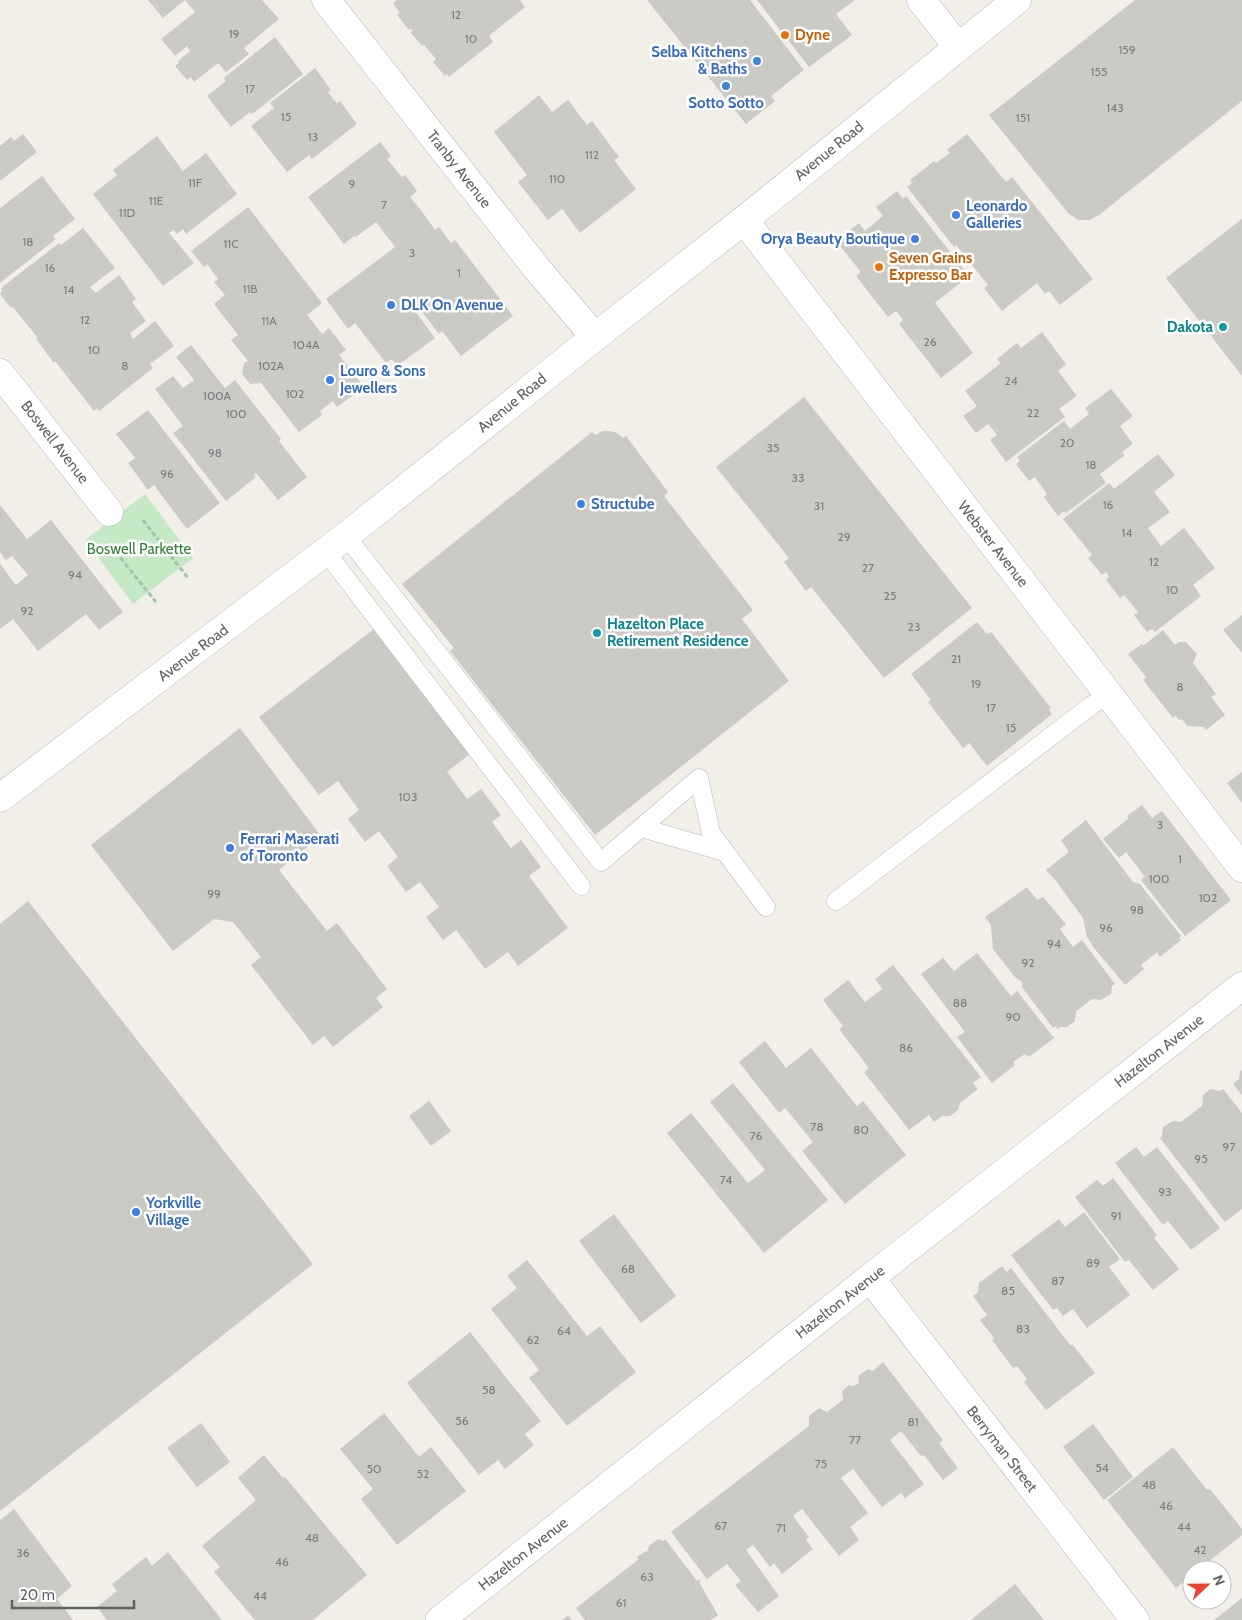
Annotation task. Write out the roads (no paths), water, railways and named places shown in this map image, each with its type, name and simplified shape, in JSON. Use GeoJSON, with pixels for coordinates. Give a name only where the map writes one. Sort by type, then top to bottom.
{"type":"FeatureCollection","features":[{"type":"Feature","properties":{"kind":"street","name":"Tranby Avenue"},"geometry":{"type":"LineString","coordinates":[[326,0],[532,262],[595,337]]}},
{"type":"Feature","properties":{"kind":"street"},"geometry":{"type":"LineString","coordinates":[[922,0],[958,47]]}},
{"type":"Feature","properties":{"kind":"street","name":"Avenue Road"},"geometry":{"type":"LineString","coordinates":[[0,798],[336,544],[744,220],[1017,0]]}},
{"type":"Feature","properties":{"kind":"street","name":"Webster Avenue"},"geometry":{"type":"LineString","coordinates":[[744,220],[1242,868]]}},
{"type":"Feature","properties":{"kind":"street","name":"Boswell Avenue"},"geometry":{"type":"LineString","coordinates":[[0,374],[109,512]]}},
{"type":"Feature","properties":{"kind":"street","name":"Hazelton Avenue"},"geometry":{"type":"LineString","coordinates":[[440,1620],[870,1278],[1242,986]]}},
{"type":"Feature","properties":{"kind":"street","name":"Berryman Street"},"geometry":{"type":"LineString","coordinates":[[870,1278],[1135,1620]]}},
{"type":"Feature","properties":{"kind":"lane"},"geometry":{"type":"LineString","coordinates":[[336,544],[601,862],[699,778],[710,833],[766,907]]}},
{"type":"Feature","properties":{"kind":"lane"},"geometry":{"type":"LineString","coordinates":[[336,544],[581,886]]}},
{"type":"Feature","properties":{"kind":"lane"},"geometry":{"type":"LineString","coordinates":[[836,901],[1108,694]]}},
{"type":"Feature","properties":{"kind":"lane"},"geometry":{"type":"LineString","coordinates":[[642,828],[725,852]]}},
{"type":"Feature","properties":{"kind":"place","name":"Dyne"},"geometry":{"type":"Point","coordinates":[785,35]}},
{"type":"Feature","properties":{"kind":"place","name":"Selba Kitchens & Baths"},"geometry":{"type":"Point","coordinates":[757,61]}},
{"type":"Feature","properties":{"kind":"place","name":"Sotto Sotto"},"geometry":{"type":"Point","coordinates":[726,86]}},
{"type":"Feature","properties":{"kind":"place","name":"Leonardo Galleries"},"geometry":{"type":"Point","coordinates":[956,215]}},
{"type":"Feature","properties":{"kind":"place","name":"Orya Beauty Boutique"},"geometry":{"type":"Point","coordinates":[915,239]}},
{"type":"Feature","properties":{"kind":"place","name":"Seven Grains Expresso Bar"},"geometry":{"type":"Point","coordinates":[879,267]}},
{"type":"Feature","properties":{"kind":"place","name":"DLK On Avenue"},"geometry":{"type":"Point","coordinates":[391,305]}},
{"type":"Feature","properties":{"kind":"place","name":"Dakota"},"geometry":{"type":"Point","coordinates":[1223,327]}},
{"type":"Feature","properties":{"kind":"place","name":"Louro & Sons Jewellers"},"geometry":{"type":"Point","coordinates":[330,380]}},
{"type":"Feature","properties":{"kind":"place","name":"Structube"},"geometry":{"type":"Point","coordinates":[581,504]}},
{"type":"Feature","properties":{"kind":"place","name":"Hazelton Place Retirement Residence"},"geometry":{"type":"Point","coordinates":[597,633]}},
{"type":"Feature","properties":{"kind":"place","name":"Ferrari Maserati of Toronto"},"geometry":{"type":"Point","coordinates":[230,848]}},
{"type":"Feature","properties":{"kind":"place","name":"Yorkville Village"},"geometry":{"type":"Point","coordinates":[136,1212]}},
{"type":"Feature","properties":{"kind":"park label","name":"Boswell Parkette"},"geometry":{"type":"Point","coordinates":[139,549]}}]}
